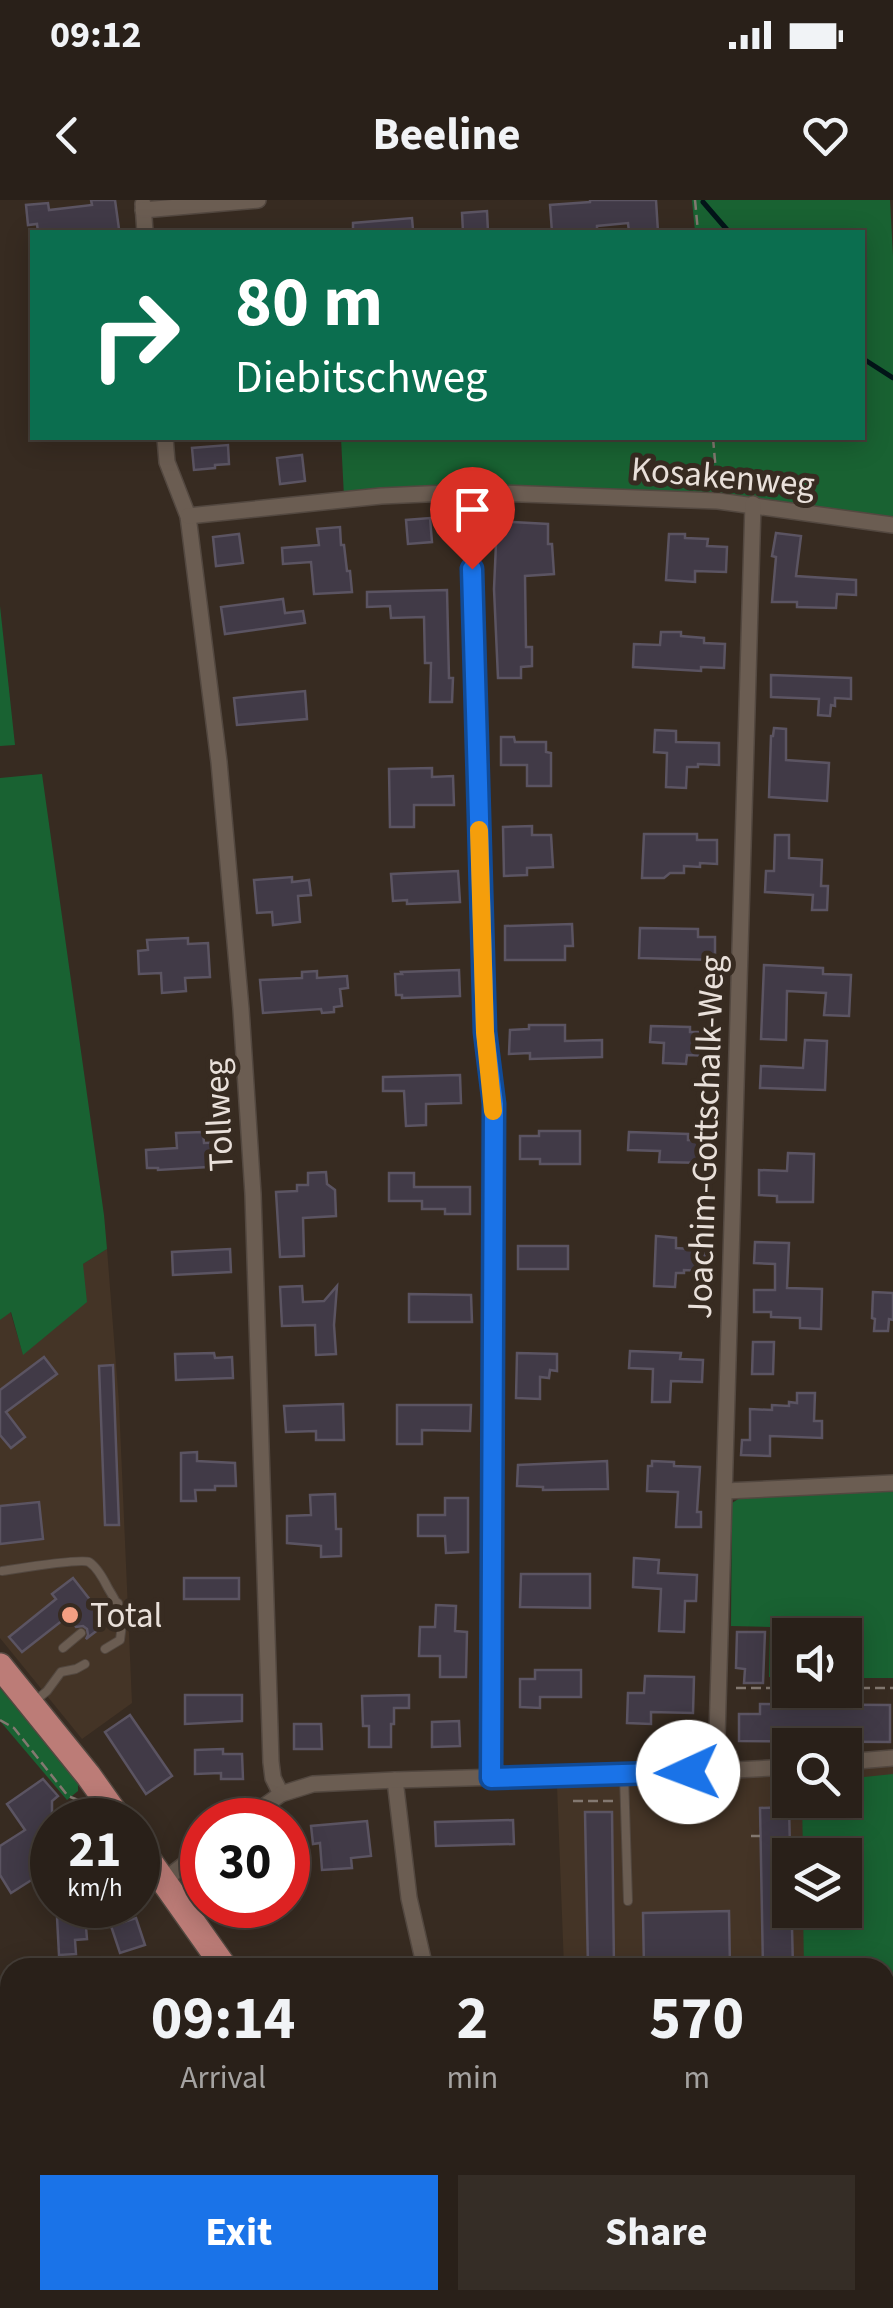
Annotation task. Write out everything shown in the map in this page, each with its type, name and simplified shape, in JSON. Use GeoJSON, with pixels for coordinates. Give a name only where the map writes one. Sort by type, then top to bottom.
{"type":"FeatureCollection","features":[{"type":"Feature","properties":{"kind":"main road"},"geometry":{"type":"LineString","coordinates":[[0,1666],[104,1798]]}},
{"type":"Feature","properties":{"kind":"main road"},"geometry":{"type":"LineString","coordinates":[[160,1876],[218,1958]]}},
{"type":"Feature","properties":{"kind":"street"},"geometry":{"type":"LineString","coordinates":[[145,230],[143,205],[258,200]]}},
{"type":"Feature","properties":{"kind":"street","name":"Tollweg"},"geometry":{"type":"LineString","coordinates":[[164,440],[167,462],[188,516],[219,762],[241,1009],[256,1287],[271,1762],[281,1794]]}},
{"type":"Feature","properties":{"kind":"street"},"geometry":{"type":"LineString","coordinates":[[470,492],[485,1032],[494,1104],[491,1778]]}},
{"type":"Feature","properties":{"kind":"street","name":"Kosakenweg"},"geometry":{"type":"LineString","coordinates":[[188,516],[381,496],[470,492],[718,500],[893,526]]}},
{"type":"Feature","properties":{"kind":"street","name":"Joachim-Gottschalk-Weg"},"geometry":{"type":"LineString","coordinates":[[716,1772],[753,504]]}},
{"type":"Feature","properties":{"kind":"street"},"geometry":{"type":"LineString","coordinates":[[725,1490],[893,1484]]}},
{"type":"Feature","properties":{"kind":"street"},"geometry":{"type":"LineString","coordinates":[[862,1761],[893,1758]]}},
{"type":"Feature","properties":{"kind":"street"},"geometry":{"type":"LineString","coordinates":[[275,1798],[313,1784],[772,1768]]}},
{"type":"Feature","properties":{"kind":"street"},"geometry":{"type":"LineString","coordinates":[[395,1780],[409,1898],[423,1958]]}},
{"type":"Feature","properties":{"kind":"street"},"geometry":{"type":"LineString","coordinates":[[163,1880],[180,1867]]}},
{"type":"Feature","properties":{"kind":"lane"},"geometry":{"type":"LineString","coordinates":[[2,1571],[77,1560],[89,1562],[122,1610],[120,1640],[105,1650]]}},
{"type":"Feature","properties":{"kind":"lane"},"geometry":{"type":"LineString","coordinates":[[103,1616],[118,1603]]}},
{"type":"Feature","properties":{"kind":"lane"},"geometry":{"type":"LineString","coordinates":[[63,1648],[81,1633]]}},
{"type":"Feature","properties":{"kind":"lane"},"geometry":{"type":"LineString","coordinates":[[31,1704],[61,1672],[85,1664]]}},
{"type":"Feature","properties":{"kind":"lane"},"geometry":{"type":"LineString","coordinates":[[624,1774],[628,1901]]}},
{"type":"Feature","properties":{"kind":"path"},"geometry":{"type":"LineString","coordinates":[[696,200],[698,230]]}},
{"type":"Feature","properties":{"kind":"path"},"geometry":{"type":"LineString","coordinates":[[714,440],[718,500]]}},
{"type":"Feature","properties":{"kind":"path"},"geometry":{"type":"LineString","coordinates":[[719,1688],[772,1688]]}},
{"type":"Feature","properties":{"kind":"path"},"geometry":{"type":"LineString","coordinates":[[862,1688],[893,1688]]}},
{"type":"Feature","properties":{"kind":"path"},"geometry":{"type":"LineString","coordinates":[[0,1720],[14,1728],[73,1798]]}},
{"type":"Feature","properties":{"kind":"path"},"geometry":{"type":"LineString","coordinates":[[573,1801],[625,1801]]}},
{"type":"Feature","properties":{"kind":"path"},"geometry":{"type":"LineString","coordinates":[[751,1836],[760,1836]]}},
{"type":"Feature","properties":{"kind":"shaded area"},"geometry":{"type":"Polygon","coordinates":[[[107,1249],[119,1403],[132,1703],[82,1739],[0,1638],[0,1320],[10,1311],[23,1354],[83,1264],[107,1249]]]}},
{"type":"Feature","properties":{"kind":"shaded area"},"geometry":{"type":"Polygon","coordinates":[[[893,1765],[893,1958],[564,1958],[557,1785],[772,1776],[772,1818],[862,1818],[862,1768],[893,1765]]]}},
{"type":"Feature","properties":{"kind":"green space"},"geometry":{"type":"Polygon","coordinates":[[[692,200],[890,200],[893,521],[751,499],[344,497],[341,440],[865,440],[865,230],[695,230],[692,200]]]}},
{"type":"Feature","properties":{"kind":"green space"},"geometry":{"type":"Polygon","coordinates":[[[0,606],[15,745],[0,746],[0,606]]]}},
{"type":"Feature","properties":{"kind":"green space"},"geometry":{"type":"Polygon","coordinates":[[[42,774],[107,1249],[83,1264],[87,1302],[23,1355],[11,1312],[0,1320],[0,778],[42,774]]]}},
{"type":"Feature","properties":{"kind":"green space"},"geometry":{"type":"Polygon","coordinates":[[[893,1490],[893,1678],[862,1678],[862,1618],[772,1618],[769,1677],[770,1627],[731,1626],[732,1503],[743,1496],[893,1490]]]}},
{"type":"Feature","properties":{"kind":"green space"},"geometry":{"type":"Polygon","coordinates":[[[0,1688],[78,1780],[78,1791],[65,1798],[0,1721],[0,1688]]]}},
{"type":"Feature","properties":{"kind":"green space"},"geometry":{"type":"Polygon","coordinates":[[[893,1774],[893,1958],[804,1958],[803,1928],[862,1928],[862,1838],[803,1838],[802,1818],[862,1818],[862,1777],[893,1774]]]}},
{"type":"Feature","properties":{"kind":"building"},"geometry":{"type":"Polygon","coordinates":[[[91,200],[115,200],[119,229],[38,230],[37,224],[28,225],[26,205],[48,203],[49,210],[92,205],[91,200]]]}},
{"type":"Feature","properties":{"kind":"building"},"geometry":{"type":"Polygon","coordinates":[[[656,200],[658,230],[629,230],[628,223],[597,226],[597,230],[552,230],[550,205],[656,200]]]}},
{"type":"Feature","properties":{"kind":"building"},"geometry":{"type":"Polygon","coordinates":[[[487,211],[488,230],[463,230],[462,213],[487,211]]]}},
{"type":"Feature","properties":{"kind":"building"},"geometry":{"type":"Polygon","coordinates":[[[412,218],[413,230],[353,230],[353,223],[412,218]]]}},
{"type":"Feature","properties":{"kind":"building"},"geometry":{"type":"Polygon","coordinates":[[[228,445],[229,464],[194,470],[192,448],[228,445]]]}},
{"type":"Feature","properties":{"kind":"building"},"geometry":{"type":"Polygon","coordinates":[[[302,455],[305,481],[280,484],[277,458],[302,455]]]}},
{"type":"Feature","properties":{"kind":"building"},"geometry":{"type":"Polygon","coordinates":[[[430,518],[432,542],[408,544],[406,520],[430,518]]]}},
{"type":"Feature","properties":{"kind":"building"},"geometry":{"type":"Polygon","coordinates":[[[497,521],[548,524],[548,544],[552,544],[554,574],[525,576],[526,647],[532,647],[532,666],[521,667],[521,678],[498,678],[494,589],[497,521]]]}},
{"type":"Feature","properties":{"kind":"building"},"geometry":{"type":"Polygon","coordinates":[[[340,527],[352,592],[314,594],[311,562],[283,564],[282,548],[319,545],[317,529],[340,527]]]}},
{"type":"Feature","properties":{"kind":"building"},"geometry":{"type":"Polygon","coordinates":[[[776,533],[801,536],[796,576],[856,580],[856,595],[837,594],[836,608],[772,602],[776,533]]]}},
{"type":"Feature","properties":{"kind":"building"},"geometry":{"type":"Polygon","coordinates":[[[239,534],[243,563],[216,566],[213,537],[239,534]]]}},
{"type":"Feature","properties":{"kind":"building"},"geometry":{"type":"Polygon","coordinates":[[[669,534],[708,539],[707,546],[727,547],[726,572],[695,571],[695,582],[666,580],[669,534]]]}},
{"type":"Feature","properties":{"kind":"building"},"geometry":{"type":"Polygon","coordinates":[[[447,590],[452,702],[430,702],[431,663],[425,663],[424,617],[391,618],[390,606],[367,607],[367,592],[447,590]]]}},
{"type":"Feature","properties":{"kind":"building"},"geometry":{"type":"Polygon","coordinates":[[[283,599],[285,613],[303,611],[305,623],[225,634],[221,607],[283,599]]]}},
{"type":"Feature","properties":{"kind":"building"},"geometry":{"type":"Polygon","coordinates":[[[661,632],[681,632],[681,636],[704,638],[704,643],[725,644],[724,668],[701,667],[701,671],[633,667],[634,644],[660,645],[661,632]]]}},
{"type":"Feature","properties":{"kind":"building"},"geometry":{"type":"Polygon","coordinates":[[[771,675],[851,678],[851,699],[835,698],[830,716],[818,715],[819,699],[771,697],[771,675]]]}},
{"type":"Feature","properties":{"kind":"building"},"geometry":{"type":"Polygon","coordinates":[[[305,691],[307,719],[237,725],[234,698],[305,691]]]}},
{"type":"Feature","properties":{"kind":"building"},"geometry":{"type":"Polygon","coordinates":[[[774,728],[786,729],[786,760],[829,763],[827,801],[769,797],[774,728]]]}},
{"type":"Feature","properties":{"kind":"building"},"geometry":{"type":"Polygon","coordinates":[[[655,730],[676,731],[676,742],[719,743],[719,765],[687,767],[686,788],[666,787],[667,753],[654,752],[655,730]]]}},
{"type":"Feature","properties":{"kind":"building"},"geometry":{"type":"Polygon","coordinates":[[[501,737],[514,737],[515,742],[546,742],[546,752],[551,753],[551,786],[527,786],[527,765],[501,765],[501,737]]]}},
{"type":"Feature","properties":{"kind":"building"},"geometry":{"type":"Polygon","coordinates":[[[432,768],[432,777],[453,776],[454,805],[414,805],[414,827],[390,827],[389,769],[432,768]]]}},
{"type":"Feature","properties":{"kind":"building"},"geometry":{"type":"Polygon","coordinates":[[[532,826],[532,835],[551,835],[553,867],[527,868],[527,875],[504,876],[503,827],[532,826]]]}},
{"type":"Feature","properties":{"kind":"building"},"geometry":{"type":"Polygon","coordinates":[[[644,834],[697,834],[697,840],[717,840],[717,864],[700,863],[700,867],[684,866],[684,873],[642,878],[644,834]]]}},
{"type":"Feature","properties":{"kind":"building"},"geometry":{"type":"Polygon","coordinates":[[[775,835],[789,835],[789,858],[822,860],[821,886],[828,886],[827,910],[812,910],[813,895],[765,892],[766,871],[774,871],[775,835]]]}},
{"type":"Feature","properties":{"kind":"building"},"geometry":{"type":"Polygon","coordinates":[[[458,871],[460,902],[393,901],[391,874],[458,871]]]}},
{"type":"Feature","properties":{"kind":"building"},"geometry":{"type":"Polygon","coordinates":[[[292,877],[292,882],[309,880],[311,895],[298,896],[300,922],[273,925],[272,912],[257,913],[254,880],[292,877]]]}},
{"type":"Feature","properties":{"kind":"building"},"geometry":{"type":"Polygon","coordinates":[[[572,924],[573,946],[565,946],[565,960],[505,960],[505,926],[572,924]]]}},
{"type":"Feature","properties":{"kind":"building"},"geometry":{"type":"Polygon","coordinates":[[[640,928],[698,929],[698,937],[715,937],[715,960],[639,958],[640,928]]]}},
{"type":"Feature","properties":{"kind":"building"},"geometry":{"type":"Polygon","coordinates":[[[188,938],[188,944],[208,943],[210,977],[185,978],[186,991],[162,993],[161,973],[139,974],[138,951],[148,950],[147,940],[188,938]]]}},
{"type":"Feature","properties":{"kind":"building"},"geometry":{"type":"Polygon","coordinates":[[[764,965],[823,968],[823,974],[851,975],[849,1016],[824,1015],[826,993],[787,991],[786,1040],[761,1039],[764,965]]]}},
{"type":"Feature","properties":{"kind":"building"},"geometry":{"type":"Polygon","coordinates":[[[459,970],[460,996],[396,995],[395,974],[459,970]]]}},
{"type":"Feature","properties":{"kind":"building"},"geometry":{"type":"Polygon","coordinates":[[[317,971],[317,978],[347,976],[348,988],[340,989],[342,1006],[334,1007],[334,1012],[322,1013],[321,1009],[263,1013],[260,980],[302,978],[302,972],[317,971]]]}},
{"type":"Feature","properties":{"kind":"building"},"geometry":{"type":"Polygon","coordinates":[[[529,1025],[565,1025],[565,1041],[602,1040],[602,1057],[530,1059],[530,1053],[509,1054],[510,1030],[529,1029],[529,1025]]]}},
{"type":"Feature","properties":{"kind":"building"},"geometry":{"type":"Polygon","coordinates":[[[651,1026],[712,1032],[712,1056],[687,1055],[686,1064],[663,1063],[664,1043],[650,1042],[651,1026]]]}},
{"type":"Feature","properties":{"kind":"building"},"geometry":{"type":"Polygon","coordinates":[[[805,1040],[827,1041],[825,1090],[760,1088],[761,1066],[803,1068],[805,1040]]]}},
{"type":"Feature","properties":{"kind":"building"},"geometry":{"type":"Polygon","coordinates":[[[460,1075],[461,1103],[426,1104],[426,1125],[406,1126],[404,1091],[383,1091],[383,1077],[460,1075]]]}},
{"type":"Feature","properties":{"kind":"building"},"geometry":{"type":"Polygon","coordinates":[[[539,1131],[580,1131],[580,1164],[540,1164],[540,1159],[520,1159],[520,1136],[539,1136],[539,1131]]]}},
{"type":"Feature","properties":{"kind":"building"},"geometry":{"type":"Polygon","coordinates":[[[203,1132],[204,1143],[225,1142],[225,1166],[147,1168],[146,1150],[177,1148],[176,1133],[203,1132]]]}},
{"type":"Feature","properties":{"kind":"building"},"geometry":{"type":"Polygon","coordinates":[[[629,1132],[688,1134],[688,1140],[708,1141],[707,1163],[659,1162],[660,1151],[628,1150],[629,1132]]]}},
{"type":"Feature","properties":{"kind":"building"},"geometry":{"type":"Polygon","coordinates":[[[788,1153],[814,1154],[813,1202],[777,1202],[777,1196],[759,1195],[759,1170],[787,1171],[788,1153]]]}},
{"type":"Feature","properties":{"kind":"building"},"geometry":{"type":"Polygon","coordinates":[[[326,1172],[327,1184],[335,1190],[336,1216],[303,1218],[304,1256],[280,1257],[276,1192],[297,1191],[297,1185],[308,1185],[308,1173],[326,1172]]]}},
{"type":"Feature","properties":{"kind":"building"},"geometry":{"type":"Polygon","coordinates":[[[389,1173],[414,1173],[414,1187],[470,1187],[470,1214],[422,1209],[422,1201],[389,1201],[389,1173]]]}},
{"type":"Feature","properties":{"kind":"building"},"geometry":{"type":"Polygon","coordinates":[[[656,1236],[676,1238],[676,1248],[705,1250],[704,1271],[676,1273],[675,1287],[654,1286],[656,1236]]]}},
{"type":"Feature","properties":{"kind":"building"},"geometry":{"type":"Polygon","coordinates":[[[755,1242],[789,1243],[787,1288],[822,1289],[821,1329],[800,1328],[800,1318],[754,1312],[754,1290],[775,1290],[775,1264],[754,1263],[755,1242]]]}},
{"type":"Feature","properties":{"kind":"building"},"geometry":{"type":"Polygon","coordinates":[[[518,1246],[568,1246],[568,1269],[518,1269],[518,1246]]]}},
{"type":"Feature","properties":{"kind":"building"},"geometry":{"type":"Polygon","coordinates":[[[230,1249],[231,1272],[173,1275],[172,1252],[230,1249]]]}},
{"type":"Feature","properties":{"kind":"building"},"geometry":{"type":"Polygon","coordinates":[[[302,1286],[303,1302],[324,1301],[337,1286],[336,1354],[316,1355],[315,1325],[282,1326],[280,1287],[302,1286]]]}},
{"type":"Feature","properties":{"kind":"building"},"geometry":{"type":"Polygon","coordinates":[[[873,1292],[893,1293],[893,1320],[889,1319],[888,1331],[874,1331],[873,1292]]]}},
{"type":"Feature","properties":{"kind":"building"},"geometry":{"type":"Polygon","coordinates":[[[409,1294],[471,1295],[472,1322],[409,1322],[409,1294]]]}},
{"type":"Feature","properties":{"kind":"building"},"geometry":{"type":"Polygon","coordinates":[[[753,1342],[774,1342],[773,1374],[752,1374],[753,1342]]]}},
{"type":"Feature","properties":{"kind":"building"},"geometry":{"type":"Polygon","coordinates":[[[630,1351],[681,1353],[680,1359],[703,1360],[702,1382],[671,1381],[670,1402],[652,1402],[653,1369],[629,1368],[630,1351]]]}},
{"type":"Feature","properties":{"kind":"building"},"geometry":{"type":"Polygon","coordinates":[[[214,1353],[215,1358],[232,1357],[233,1378],[176,1380],[175,1354],[214,1353]]]}},
{"type":"Feature","properties":{"kind":"building"},"geometry":{"type":"Polygon","coordinates":[[[517,1353],[557,1354],[557,1371],[550,1370],[549,1378],[540,1377],[540,1399],[516,1398],[517,1353]]]}},
{"type":"Feature","properties":{"kind":"building"},"geometry":{"type":"Polygon","coordinates":[[[44,1357],[57,1374],[6,1412],[25,1437],[11,1448],[0,1435],[0,1390],[44,1357]]]}},
{"type":"Feature","properties":{"kind":"building"},"geometry":{"type":"Polygon","coordinates":[[[113,1365],[119,1525],[105,1525],[99,1366],[113,1365]]]}},
{"type":"Feature","properties":{"kind":"building"},"geometry":{"type":"Polygon","coordinates":[[[797,1393],[815,1393],[814,1421],[822,1421],[822,1438],[770,1436],[770,1456],[741,1455],[742,1440],[750,1440],[750,1409],[789,1406],[789,1402],[797,1403],[797,1393]]]}},
{"type":"Feature","properties":{"kind":"building"},"geometry":{"type":"Polygon","coordinates":[[[343,1404],[344,1440],[316,1440],[316,1431],[286,1432],[284,1406],[343,1404]]]}},
{"type":"Feature","properties":{"kind":"building"},"geometry":{"type":"Polygon","coordinates":[[[397,1405],[471,1405],[470,1431],[422,1430],[422,1444],[397,1444],[397,1405]]]}},
{"type":"Feature","properties":{"kind":"building"},"geometry":{"type":"Polygon","coordinates":[[[197,1452],[197,1461],[235,1463],[236,1486],[195,1490],[196,1501],[181,1501],[181,1453],[197,1452]]]}},
{"type":"Feature","properties":{"kind":"building"},"geometry":{"type":"Polygon","coordinates":[[[607,1461],[608,1489],[543,1490],[517,1486],[518,1465],[607,1461]]]}},
{"type":"Feature","properties":{"kind":"building"},"geometry":{"type":"Polygon","coordinates":[[[652,1461],[700,1467],[697,1512],[701,1512],[701,1527],[676,1527],[678,1492],[647,1491],[648,1466],[652,1466],[652,1461]]]}},
{"type":"Feature","properties":{"kind":"building"},"geometry":{"type":"Polygon","coordinates":[[[335,1494],[341,1556],[321,1557],[321,1546],[287,1543],[287,1516],[311,1515],[310,1495],[335,1494]]]}},
{"type":"Feature","properties":{"kind":"building"},"geometry":{"type":"Polygon","coordinates":[[[445,1498],[468,1498],[468,1552],[446,1553],[445,1536],[418,1536],[418,1515],[445,1515],[445,1498]]]}},
{"type":"Feature","properties":{"kind":"building"},"geometry":{"type":"Polygon","coordinates":[[[39,1502],[43,1539],[0,1544],[0,1506],[39,1502]]]}},
{"type":"Feature","properties":{"kind":"building"},"geometry":{"type":"Polygon","coordinates":[[[634,1558],[659,1560],[658,1573],[697,1575],[696,1601],[685,1601],[684,1632],[659,1631],[661,1589],[633,1587],[634,1558]]]}},
{"type":"Feature","properties":{"kind":"building"},"geometry":{"type":"Polygon","coordinates":[[[521,1574],[590,1574],[590,1608],[520,1607],[521,1574]]]}},
{"type":"Feature","properties":{"kind":"building","name":"Total"},"geometry":{"type":"Polygon","coordinates":[[[73,1578],[98,1610],[97,1620],[108,1622],[86,1639],[87,1629],[76,1627],[68,1616],[22,1652],[9,1637],[56,1599],[52,1594],[73,1578]]]}},
{"type":"Feature","properties":{"kind":"building"},"geometry":{"type":"Polygon","coordinates":[[[184,1578],[239,1578],[239,1599],[184,1599],[184,1578]]]}},
{"type":"Feature","properties":{"kind":"building"},"geometry":{"type":"Polygon","coordinates":[[[436,1605],[456,1606],[455,1631],[467,1632],[466,1677],[440,1677],[440,1656],[419,1656],[420,1627],[435,1627],[436,1605]]]}},
{"type":"Feature","properties":{"kind":"building"},"geometry":{"type":"Polygon","coordinates":[[[737,1632],[765,1632],[763,1683],[744,1683],[745,1669],[736,1668],[737,1632]]]}},
{"type":"Feature","properties":{"kind":"building"},"geometry":{"type":"Polygon","coordinates":[[[535,1670],[581,1670],[581,1697],[540,1697],[540,1708],[520,1707],[520,1679],[535,1679],[535,1670]]]}},
{"type":"Feature","properties":{"kind":"building"},"geometry":{"type":"Polygon","coordinates":[[[645,1676],[694,1677],[693,1713],[651,1712],[651,1724],[627,1723],[628,1693],[644,1693],[645,1676]]]}},
{"type":"Feature","properties":{"kind":"building"},"geometry":{"type":"Polygon","coordinates":[[[185,1695],[242,1695],[242,1721],[185,1724],[185,1695]]]}},
{"type":"Feature","properties":{"kind":"building"},"geometry":{"type":"Polygon","coordinates":[[[409,1695],[409,1708],[394,1708],[391,1747],[369,1747],[369,1726],[363,1726],[362,1696],[409,1695]]]}},
{"type":"Feature","properties":{"kind":"building"},"geometry":{"type":"Polygon","coordinates":[[[760,1704],[772,1704],[772,1708],[890,1705],[890,1742],[862,1742],[862,1728],[772,1728],[772,1741],[739,1741],[739,1714],[760,1714],[760,1704]]]}},
{"type":"Feature","properties":{"kind":"building"},"geometry":{"type":"Polygon","coordinates":[[[130,1715],[172,1776],[146,1794],[105,1732],[130,1715]]]}},
{"type":"Feature","properties":{"kind":"building"},"geometry":{"type":"Polygon","coordinates":[[[459,1721],[460,1746],[432,1747],[432,1722],[459,1721]]]}},
{"type":"Feature","properties":{"kind":"building"},"geometry":{"type":"Polygon","coordinates":[[[294,1724],[321,1724],[322,1749],[294,1749],[294,1724]]]}},
{"type":"Feature","properties":{"kind":"building"},"geometry":{"type":"Polygon","coordinates":[[[223,1749],[223,1754],[242,1754],[243,1779],[221,1779],[221,1773],[195,1774],[195,1750],[223,1749]]]}},
{"type":"Feature","properties":{"kind":"building"},"geometry":{"type":"Polygon","coordinates":[[[43,1779],[58,1796],[30,1798],[30,1881],[11,1893],[0,1875],[0,1846],[25,1830],[7,1804],[43,1779]]]}},
{"type":"Feature","properties":{"kind":"building"},"geometry":{"type":"Polygon","coordinates":[[[760,1808],[772,1808],[772,1818],[789,1818],[790,1838],[772,1838],[772,1928],[792,1928],[793,1958],[763,1958],[760,1808]]]}},
{"type":"Feature","properties":{"kind":"building"},"geometry":{"type":"Polygon","coordinates":[[[585,1812],[612,1812],[614,1958],[588,1958],[585,1812]]]}},
{"type":"Feature","properties":{"kind":"building"},"geometry":{"type":"Polygon","coordinates":[[[513,1820],[514,1844],[436,1846],[435,1822],[513,1820]]]}},
{"type":"Feature","properties":{"kind":"building"},"geometry":{"type":"Polygon","coordinates":[[[367,1821],[371,1856],[351,1858],[352,1868],[322,1870],[320,1843],[313,1844],[311,1826],[367,1821]]]}},
{"type":"Feature","properties":{"kind":"building"},"geometry":{"type":"Polygon","coordinates":[[[729,1911],[730,1958],[644,1958],[643,1913],[729,1911]]]}},
{"type":"Feature","properties":{"kind":"building"},"geometry":{"type":"Polygon","coordinates":[[[58,1928],[86,1928],[87,1939],[75,1940],[76,1954],[59,1955],[58,1928]]]}},
{"type":"Feature","properties":{"kind":"building"},"geometry":{"type":"Polygon","coordinates":[[[112,1928],[139,1928],[145,1945],[120,1953],[112,1928]]]}},
{"type":"Feature","properties":{"kind":"waterway"},"geometry":{"type":"LineString","coordinates":[[703,202],[727,230]]}},
{"type":"Feature","properties":{"kind":"waterway"},"geometry":{"type":"LineString","coordinates":[[865,360],[893,378]]}},
{"type":"Feature","properties":{"kind":"slow traffic"},"geometry":{"type":"LineString","coordinates":[[479,830],[485,1032],[493,1111]]}},
{"type":"Feature","properties":{"kind":"place","name":"Total"},"geometry":{"type":"Point","coordinates":[70,1615]}},
{"type":"Feature","properties":{"kind":"route"},"geometry":{"type":"LineString","coordinates":[[472,569],[485,1032],[494,1104],[491,1778],[688,1772]]}}]}
